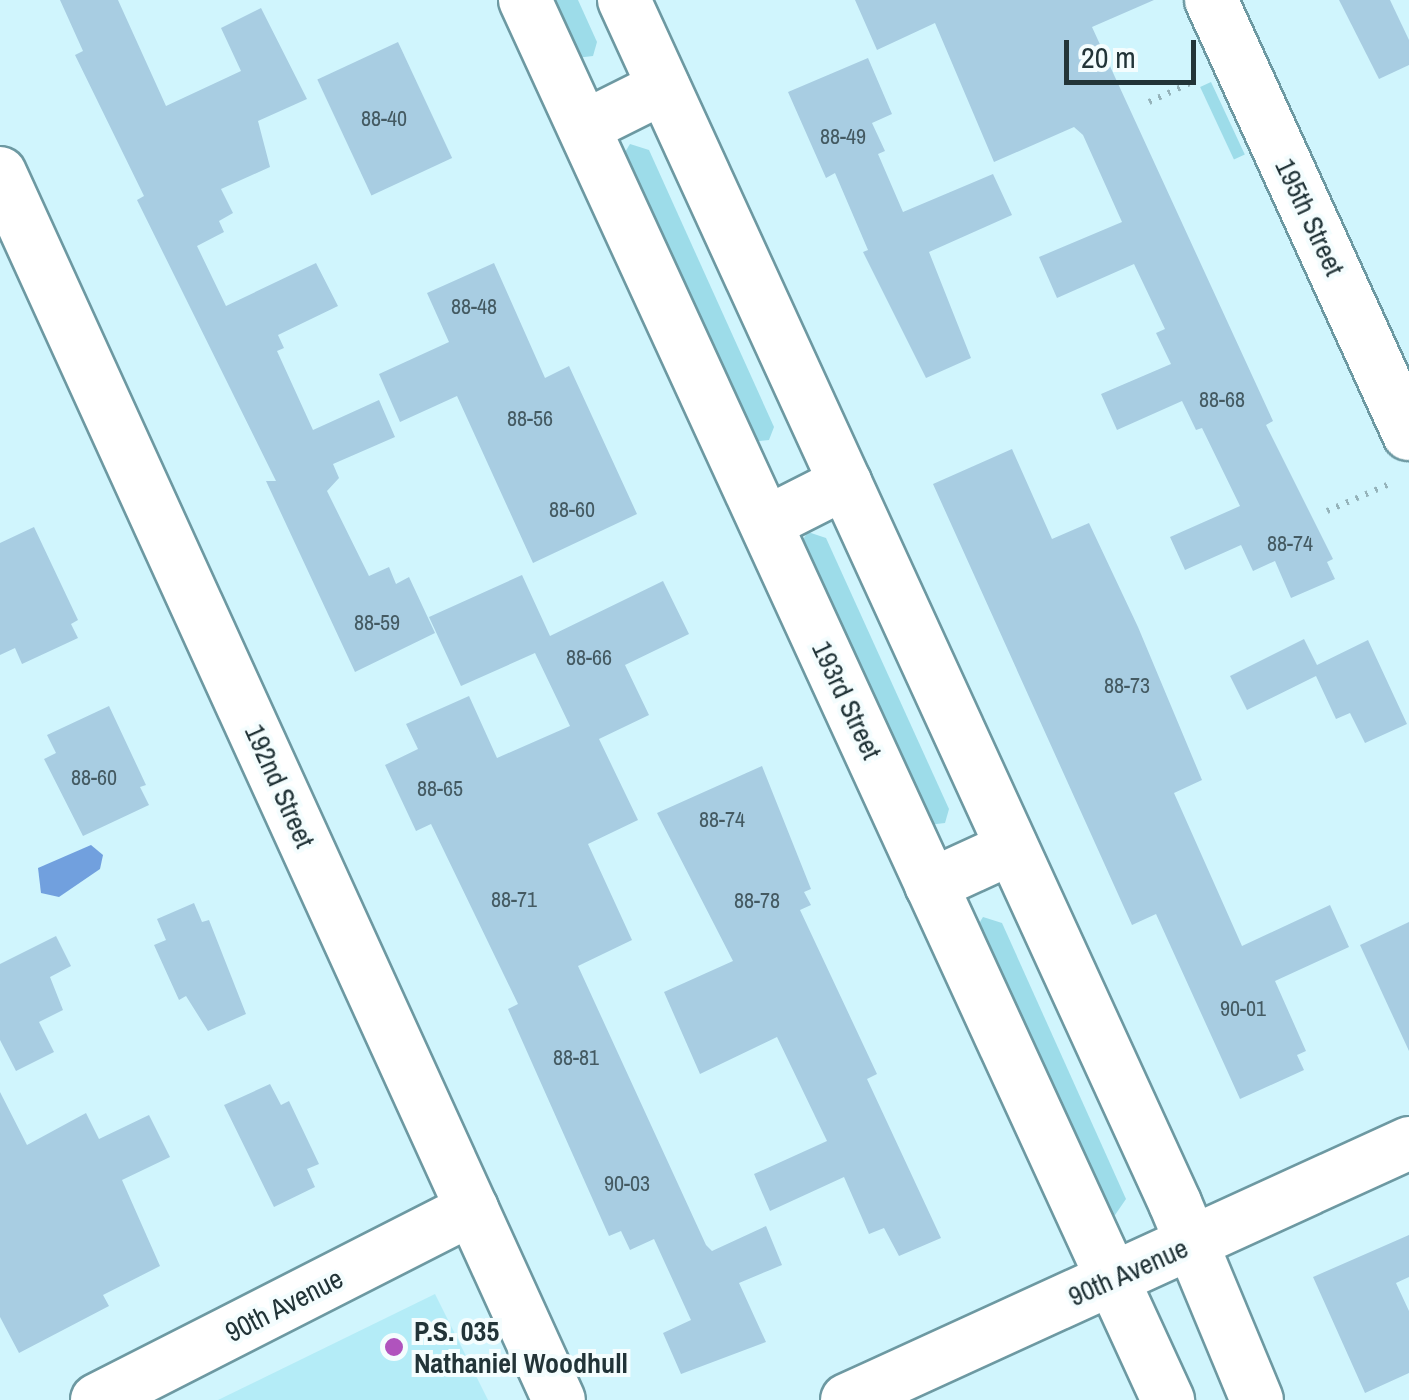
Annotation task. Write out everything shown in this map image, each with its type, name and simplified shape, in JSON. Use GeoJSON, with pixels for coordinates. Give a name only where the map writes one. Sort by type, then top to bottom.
{"type":"FeatureCollection","features":[{"type":"Feature","properties":{"kind":"street","name":"193rd Street"},"geometry":{"type":"LineString","coordinates":[[526,0],[1168,1400]]}},
{"type":"Feature","properties":{"kind":"street"},"geometry":{"type":"LineString","coordinates":[[624,0],[1193,1243],[1257,1400]]}},
{"type":"Feature","properties":{"kind":"street","name":"195th Street"},"geometry":{"type":"LineString","coordinates":[[1211,0],[1402,458]]}},
{"type":"Feature","properties":{"kind":"street"},"geometry":{"type":"LineString","coordinates":[[584,127],[664,86]]}},
{"type":"Feature","properties":{"kind":"street","name":"192nd Street"},"geometry":{"type":"LineString","coordinates":[[0,172],[559,1400]]}},
{"type":"Feature","properties":{"kind":"street"},"geometry":{"type":"LineString","coordinates":[[766,523],[846,483]]}},
{"type":"Feature","properties":{"kind":"street"},"geometry":{"type":"LineString","coordinates":[[931,885],[1012,848]]}},
{"type":"Feature","properties":{"kind":"street","name":"90th Avenue"},"geometry":{"type":"LineString","coordinates":[[847,1400],[1409,1143]]}},
{"type":"Feature","properties":{"kind":"street","name":"90th Avenue"},"geometry":{"type":"LineString","coordinates":[[96,1400],[472,1209]]}},
{"type":"Feature","properties":{"kind":"path"},"geometry":{"type":"LineString","coordinates":[[1148,102],[1192,82]]}},
{"type":"Feature","properties":{"kind":"path"},"geometry":{"type":"LineString","coordinates":[[1327,512],[1402,458]]}},
{"type":"Feature","properties":{"kind":"shaded area"},"geometry":{"type":"Polygon","coordinates":[[[546,0],[578,0],[597,42],[593,56],[576,58],[546,0]]]}},
{"type":"Feature","properties":{"kind":"shaded area"},"geometry":{"type":"Polygon","coordinates":[[[1211,82],[1245,155],[1234,160],[1200,87],[1211,82]]]}},
{"type":"Feature","properties":{"kind":"shaded area"},"geometry":{"type":"Polygon","coordinates":[[[630,144],[649,150],[774,427],[769,440],[752,442],[622,157],[630,144]]]}},
{"type":"Feature","properties":{"kind":"shaded area"},"geometry":{"type":"Polygon","coordinates":[[[808,532],[826,538],[949,809],[945,823],[928,825],[799,545],[808,532]]]}},
{"type":"Feature","properties":{"kind":"shaded area"},"geometry":{"type":"Polygon","coordinates":[[[983,917],[1002,923],[1126,1199],[1115,1215],[1105,1214],[975,930],[983,917]]]}},
{"type":"Feature","properties":{"kind":"shaded area","name":"P.S. 035 Nathaniel Woodhull"},"geometry":{"type":"Polygon","coordinates":[[[435,1294],[488,1400],[218,1400],[435,1294]]]}},
{"type":"Feature","properties":{"kind":"water"},"geometry":{"type":"Polygon","coordinates":[[[91,845],[103,855],[100,869],[59,897],[41,893],[38,868],[91,845]]]}},
{"type":"Feature","properties":{"kind":"building"},"geometry":{"type":"Polygon","coordinates":[[[60,0],[118,0],[166,106],[241,71],[221,28],[261,8],[307,99],[258,121],[270,167],[221,189],[233,213],[219,221],[224,232],[197,246],[226,306],[316,263],[338,306],[278,335],[284,348],[277,351],[313,430],[379,400],[395,437],[333,464],[339,478],[327,491],[369,576],[389,567],[396,584],[409,577],[435,633],[355,672],[266,481],[276,481],[137,200],[144,196],[75,55],[83,51],[60,0]]]}},
{"type":"Feature","properties":{"kind":"building"},"geometry":{"type":"Polygon","coordinates":[[[855,0],[1154,0],[1092,27],[1273,421],[1266,425],[1333,559],[1327,562],[1335,579],[1291,598],[1275,561],[1253,571],[1241,545],[1185,570],[1170,537],[1240,506],[1202,428],[1196,430],[1182,401],[1117,430],[1101,394],[1171,364],[1156,333],[1165,329],[1134,264],[1057,298],[1039,257],[1122,222],[1083,135],[1074,127],[994,162],[935,23],[877,50],[855,0]]]}},
{"type":"Feature","properties":{"kind":"building"},"geometry":{"type":"Polygon","coordinates":[[[1339,0],[1390,0],[1409,40],[1409,65],[1379,79],[1339,0]]]}},
{"type":"Feature","properties":{"kind":"building"},"geometry":{"type":"Polygon","coordinates":[[[398,42],[452,158],[371,196],[317,80],[398,42]]]}},
{"type":"Feature","properties":{"kind":"building"},"geometry":{"type":"Polygon","coordinates":[[[868,58],[892,114],[872,123],[885,151],[878,154],[903,212],[993,174],[1012,215],[929,252],[971,358],[926,378],[863,252],[868,250],[835,173],[826,178],[788,92],[868,58]]]}},
{"type":"Feature","properties":{"kind":"building"},"geometry":{"type":"Polygon","coordinates":[[[494,263],[545,378],[569,366],[637,514],[533,563],[457,396],[400,422],[379,374],[449,342],[427,293],[494,263]]]}},
{"type":"Feature","properties":{"kind":"building"},"geometry":{"type":"Polygon","coordinates":[[[1012,449],[1052,539],[1089,523],[1138,627],[1202,780],[1174,793],[1242,946],[1330,905],[1349,947],[1275,981],[1306,1051],[1297,1055],[1304,1070],[1240,1099],[1156,914],[1132,925],[933,484],[1012,449]]]}},
{"type":"Feature","properties":{"kind":"building"},"geometry":{"type":"Polygon","coordinates":[[[34,527],[78,620],[71,624],[78,638],[22,664],[15,648],[0,655],[0,543],[34,527]]]}},
{"type":"Feature","properties":{"kind":"building"},"geometry":{"type":"Polygon","coordinates":[[[522,575],[550,636],[663,581],[689,634],[625,665],[649,715],[599,739],[638,820],[588,844],[632,940],[578,966],[706,1245],[712,1251],[766,1226],[782,1265],[739,1283],[766,1342],[681,1374],[663,1333],[691,1320],[654,1239],[630,1250],[621,1231],[609,1236],[508,1009],[518,1004],[431,824],[416,831],[385,765],[418,749],[406,724],[469,696],[497,758],[570,726],[535,653],[461,686],[429,617],[522,575]]]}},
{"type":"Feature","properties":{"kind":"building"},"geometry":{"type":"Polygon","coordinates":[[[1304,639],[1317,665],[1368,640],[1407,724],[1365,743],[1350,713],[1336,719],[1316,676],[1247,710],[1230,676],[1304,639]]]}},
{"type":"Feature","properties":{"kind":"building"},"geometry":{"type":"Polygon","coordinates":[[[109,706],[146,785],[140,787],[149,805],[83,836],[44,759],[56,753],[47,735],[109,706]]]}},
{"type":"Feature","properties":{"kind":"building"},"geometry":{"type":"Polygon","coordinates":[[[762,766],[811,889],[804,892],[811,905],[800,910],[877,1074],[867,1079],[941,1238],[899,1256],[884,1228],[869,1234],[844,1177],[770,1211],[754,1174],[827,1141],[777,1037],[700,1074],[664,992],[733,961],[657,813],[762,766]]]}},
{"type":"Feature","properties":{"kind":"building"},"geometry":{"type":"Polygon","coordinates":[[[194,903],[202,922],[209,920],[246,1014],[208,1031],[186,996],[179,1000],[154,945],[166,940],[157,919],[194,903]]]}},
{"type":"Feature","properties":{"kind":"building"},"geometry":{"type":"Polygon","coordinates":[[[1409,922],[1409,1051],[1360,945],[1409,922]]]}},
{"type":"Feature","properties":{"kind":"building"},"geometry":{"type":"Polygon","coordinates":[[[56,936],[71,966],[50,977],[63,1010],[39,1022],[54,1052],[16,1071],[0,1040],[0,964],[56,936]]]}},
{"type":"Feature","properties":{"kind":"building"},"geometry":{"type":"Polygon","coordinates":[[[270,1084],[281,1105],[289,1101],[319,1164],[307,1169],[315,1187],[274,1207],[224,1105],[270,1084]]]}},
{"type":"Feature","properties":{"kind":"building"},"geometry":{"type":"Polygon","coordinates":[[[0,1092],[27,1145],[86,1113],[99,1139],[149,1115],[170,1157],[122,1180],[160,1266],[103,1295],[109,1306],[19,1353],[0,1317],[0,1092]]]}},
{"type":"Feature","properties":{"kind":"building"},"geometry":{"type":"Polygon","coordinates":[[[1409,1235],[1409,1277],[1396,1283],[1409,1311],[1409,1373],[1365,1393],[1313,1277],[1409,1235]]]}},
{"type":"Feature","properties":{"kind":"place","name":"P.S. 035 Nathaniel Woodhull"},"geometry":{"type":"Point","coordinates":[394,1347]}}]}
